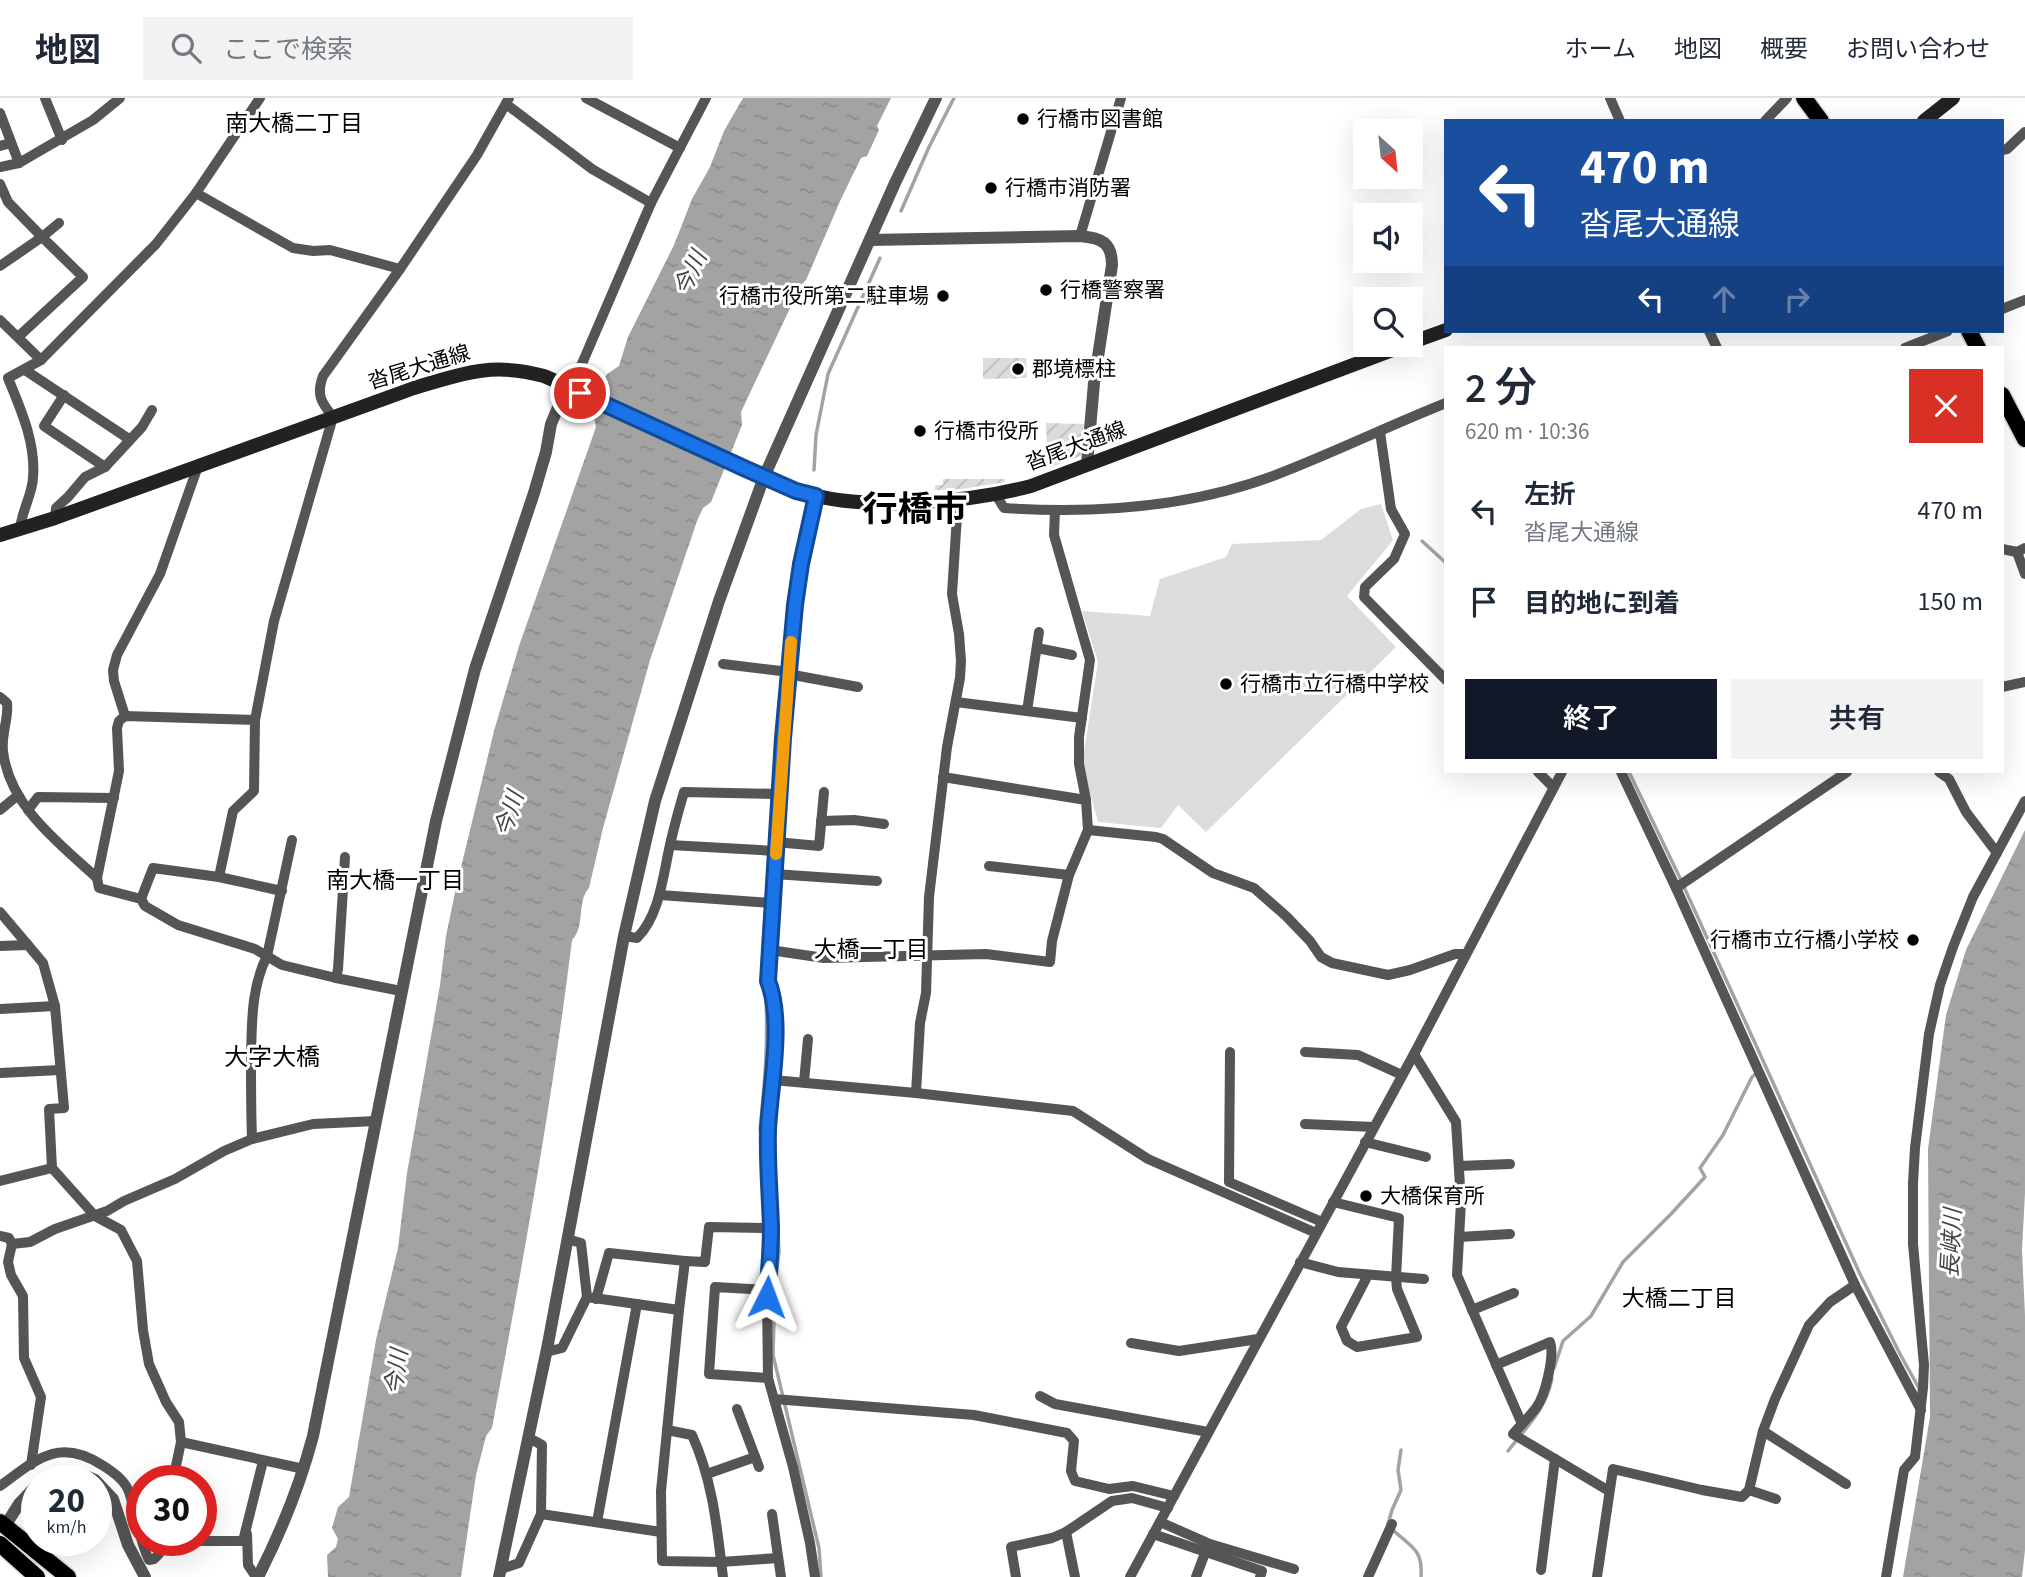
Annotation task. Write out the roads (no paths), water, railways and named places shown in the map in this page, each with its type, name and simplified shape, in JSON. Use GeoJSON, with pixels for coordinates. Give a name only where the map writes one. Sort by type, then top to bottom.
{"type":"FeatureCollection","features":[{"type":"Feature","properties":{"kind":"main road"},"geometry":{"type":"LineString","coordinates":[[1804,98],[1820,119]]}},
{"type":"Feature","properties":{"kind":"main road"},"geometry":{"type":"LineString","coordinates":[[1930,119],[1952,98]]}},
{"type":"Feature","properties":{"kind":"main road","name":"沓尾大通線"},"geometry":{"type":"LineString","coordinates":[[1423,338],[1444,331]]}},
{"type":"Feature","properties":{"kind":"main road","name":"沓尾大通線"},"geometry":{"type":"LineString","coordinates":[[0,535],[55,518],[414,388],[458,374],[485,369],[524,371],[544,376],[796,491],[841,500],[874,502],[958,500],[996,495],[1031,486],[1373,357]]}},
{"type":"Feature","properties":{"kind":"main road"},"geometry":{"type":"LineString","coordinates":[[2004,399],[2025,439]]}},
{"type":"Feature","properties":{"kind":"main road"},"geometry":{"type":"LineString","coordinates":[[3,1524],[68,1577]]}},
{"type":"Feature","properties":{"kind":"main road"},"geometry":{"type":"LineString","coordinates":[[0,1544],[37,1577]]}},
{"type":"Feature","properties":{"kind":"street"},"geometry":{"type":"LineString","coordinates":[[45,98],[62,140]]}},
{"type":"Feature","properties":{"kind":"street"},"geometry":{"type":"LineString","coordinates":[[0,167],[19,163],[62,140],[120,98]]}},
{"type":"Feature","properties":{"kind":"street"},"geometry":{"type":"LineString","coordinates":[[20,530],[33,479],[32,444],[21,409],[4,380],[41,359],[156,243],[196,193],[261,98]]}},
{"type":"Feature","properties":{"kind":"street"},"geometry":{"type":"LineString","coordinates":[[586,98],[680,148]]}},
{"type":"Feature","properties":{"kind":"street"},"geometry":{"type":"LineString","coordinates":[[246,1527],[248,1565],[257,1577],[272,1549],[304,1469],[323,1391],[436,821],[472,682],[534,493],[551,424],[573,389],[651,203],[705,98]]}},
{"type":"Feature","properties":{"kind":"street"},"geometry":{"type":"LineString","coordinates":[[500,1573],[546,1352],[624,936],[655,801],[719,601],[764,477],[915,138],[936,98]]}},
{"type":"Feature","properties":{"kind":"street"},"geometry":{"type":"LineString","coordinates":[[1080,236],[1121,98]]}},
{"type":"Feature","properties":{"kind":"street"},"geometry":{"type":"LineString","coordinates":[[1610,98],[1619,119]]}},
{"type":"Feature","properties":{"kind":"street"},"geometry":{"type":"LineString","coordinates":[[1767,119],[1787,98]]}},
{"type":"Feature","properties":{"kind":"street"},"geometry":{"type":"LineString","coordinates":[[219,877],[233,811],[254,791],[256,720],[274,621],[333,417],[320,397],[319,387],[323,376],[477,155],[508,101],[592,169],[651,203]]}},
{"type":"Feature","properties":{"kind":"street"},"geometry":{"type":"LineString","coordinates":[[0,113],[19,163]]}},
{"type":"Feature","properties":{"kind":"street"},"geometry":{"type":"LineString","coordinates":[[2004,150],[2025,132]]}},
{"type":"Feature","properties":{"kind":"street"},"geometry":{"type":"LineString","coordinates":[[0,146],[11,143]]}},
{"type":"Feature","properties":{"kind":"street"},"geometry":{"type":"LineString","coordinates":[[0,184],[8,202],[83,277],[19,337]]}},
{"type":"Feature","properties":{"kind":"street"},"geometry":{"type":"LineString","coordinates":[[196,193],[293,248],[330,250],[400,269]]}},
{"type":"Feature","properties":{"kind":"street"},"geometry":{"type":"LineString","coordinates":[[0,266],[59,223]]}},
{"type":"Feature","properties":{"kind":"street"},"geometry":{"type":"LineString","coordinates":[[870,240],[1080,236],[1092,237],[1107,244],[1112,254],[1112,265],[1094,383],[1087,464]]}},
{"type":"Feature","properties":{"kind":"street"},"geometry":{"type":"LineString","coordinates":[[2004,308],[2025,300]]}},
{"type":"Feature","properties":{"kind":"street"},"geometry":{"type":"LineString","coordinates":[[0,320],[41,359]]}},
{"type":"Feature","properties":{"kind":"street"},"geometry":{"type":"LineString","coordinates":[[1910,346],[1943,333]]}},
{"type":"Feature","properties":{"kind":"street"},"geometry":{"type":"LineString","coordinates":[[25,370],[130,439]]}},
{"type":"Feature","properties":{"kind":"street"},"geometry":{"type":"LineString","coordinates":[[64,395],[44,426],[105,467]]}},
{"type":"Feature","properties":{"kind":"street"},"geometry":{"type":"LineString","coordinates":[[996,495],[1004,508],[1055,510],[1126,508],[1210,495],[1272,476],[1444,404]]}},
{"type":"Feature","properties":{"kind":"street"},"geometry":{"type":"LineString","coordinates":[[55,518],[56,508],[85,477],[105,467],[142,427],[152,410]]}},
{"type":"Feature","properties":{"kind":"street"},"geometry":{"type":"LineString","coordinates":[[1380,432],[1391,509],[1405,534],[1394,559],[1365,587],[1364,597],[1444,678]]}},
{"type":"Feature","properties":{"kind":"street"},"geometry":{"type":"LineString","coordinates":[[125,716],[114,681],[113,670],[117,655],[160,574],[198,466]]}},
{"type":"Feature","properties":{"kind":"street"},"geometry":{"type":"LineString","coordinates":[[815,1577],[793,1467],[768,1378],[771,1228],[768,1129],[773,1080],[774,1023],[772,990],[768,981],[788,674],[801,564],[816,496]]}},
{"type":"Feature","properties":{"kind":"street"},"geometry":{"type":"LineString","coordinates":[[916,1093],[917,1055],[926,993],[929,897],[943,777],[961,661],[953,594],[958,500]]}},
{"type":"Feature","properties":{"kind":"street"},"geometry":{"type":"LineString","coordinates":[[770,950],[824,958],[986,954],[1050,962],[1052,941],[1069,875],[1088,830],[1079,764],[1090,660],[1054,535],[1055,510]]}},
{"type":"Feature","properties":{"kind":"street"},"geometry":{"type":"LineString","coordinates":[[2021,550],[2025,574]]}},
{"type":"Feature","properties":{"kind":"street"},"geometry":{"type":"LineString","coordinates":[[1027,710],[1039,632]]}},
{"type":"Feature","properties":{"kind":"street"},"geometry":{"type":"LineString","coordinates":[[1037,649],[1072,655]]}},
{"type":"Feature","properties":{"kind":"street"},"geometry":{"type":"LineString","coordinates":[[723,664],[781,671],[858,687]]}},
{"type":"Feature","properties":{"kind":"street"},"geometry":{"type":"LineString","coordinates":[[2004,687],[2025,682]]}},
{"type":"Feature","properties":{"kind":"street"},"geometry":{"type":"LineString","coordinates":[[0,697],[7,708],[3,729],[3,755],[17,796],[63,847],[97,878]]}},
{"type":"Feature","properties":{"kind":"street"},"geometry":{"type":"LineString","coordinates":[[956,702],[1082,718]]}},
{"type":"Feature","properties":{"kind":"street"},"geometry":{"type":"LineString","coordinates":[[256,720],[125,716],[119,721],[119,771],[97,878],[99,888],[141,899],[145,906],[178,925],[255,949],[282,965],[401,991]]}},
{"type":"Feature","properties":{"kind":"street"},"geometry":{"type":"LineString","coordinates":[[1539,773],[1553,787]]}},
{"type":"Feature","properties":{"kind":"street"},"geometry":{"type":"LineString","coordinates":[[1130,1577],[1414,1054],[1561,773]]}},
{"type":"Feature","properties":{"kind":"street"},"geometry":{"type":"LineString","coordinates":[[1621,773],[1855,1285],[1921,1410]]}},
{"type":"Feature","properties":{"kind":"street"},"geometry":{"type":"LineString","coordinates":[[1676,888],[1846,773]]}},
{"type":"Feature","properties":{"kind":"street"},"geometry":{"type":"LineString","coordinates":[[1940,773],[1949,779],[1966,812],[1997,853]]}},
{"type":"Feature","properties":{"kind":"street"},"geometry":{"type":"LineString","coordinates":[[943,777],[1086,800]]}},
{"type":"Feature","properties":{"kind":"street"},"geometry":{"type":"LineString","coordinates":[[624,936],[637,938],[642,934],[660,895],[684,792],[780,794]]}},
{"type":"Feature","properties":{"kind":"street"},"geometry":{"type":"LineString","coordinates":[[670,845],[819,846],[824,792]]}},
{"type":"Feature","properties":{"kind":"street"},"geometry":{"type":"LineString","coordinates":[[0,810],[17,796]]}},
{"type":"Feature","properties":{"kind":"street"},"geometry":{"type":"LineString","coordinates":[[28,810],[38,796],[114,798]]}},
{"type":"Feature","properties":{"kind":"street"},"geometry":{"type":"LineString","coordinates":[[1886,1577],[1905,1470],[1916,1457],[1921,1410],[1924,1365],[1913,1244],[1913,1182],[1914,1147],[1926,1058],[1940,985],[1952,947],[1973,897],[2025,801]]}},
{"type":"Feature","properties":{"kind":"street"},"geometry":{"type":"LineString","coordinates":[[821,821],[854,820],[884,824]]}},
{"type":"Feature","properties":{"kind":"street"},"geometry":{"type":"LineString","coordinates":[[1088,830],[1163,839],[1213,873],[1254,888],[1286,916],[1321,957],[1332,963],[1388,975],[1455,954],[1465,954]]}},
{"type":"Feature","properties":{"kind":"street"},"geometry":{"type":"LineString","coordinates":[[252,1139],[252,1006],[259,973],[267,956],[292,840]]}},
{"type":"Feature","properties":{"kind":"street"},"geometry":{"type":"LineString","coordinates":[[336,978],[345,857]]}},
{"type":"Feature","properties":{"kind":"street"},"geometry":{"type":"LineString","coordinates":[[989,866],[1069,875]]}},
{"type":"Feature","properties":{"kind":"street"},"geometry":{"type":"LineString","coordinates":[[141,899],[153,868],[219,877],[282,891]]}},
{"type":"Feature","properties":{"kind":"street"},"geometry":{"type":"LineString","coordinates":[[774,874],[877,881]]}},
{"type":"Feature","properties":{"kind":"street"},"geometry":{"type":"LineString","coordinates":[[660,895],[772,903]]}},
{"type":"Feature","properties":{"kind":"street"},"geometry":{"type":"LineString","coordinates":[[0,912],[43,963],[55,1006],[64,1108],[50,1109],[52,1168],[95,1216],[121,1230],[137,1261],[149,1364],[166,1402],[179,1422],[181,1442],[176,1465]]}},
{"type":"Feature","properties":{"kind":"street"},"geometry":{"type":"LineString","coordinates":[[0,946],[29,945]]}},
{"type":"Feature","properties":{"kind":"street"},"geometry":{"type":"LineString","coordinates":[[0,1009],[55,1006]]}},
{"type":"Feature","properties":{"kind":"street"},"geometry":{"type":"LineString","coordinates":[[804,1082],[808,1039]]}},
{"type":"Feature","properties":{"kind":"street"},"geometry":{"type":"LineString","coordinates":[[1230,1052],[1229,1182],[1322,1222]]}},
{"type":"Feature","properties":{"kind":"street"},"geometry":{"type":"LineString","coordinates":[[1306,1052],[1358,1055],[1402,1075]]}},
{"type":"Feature","properties":{"kind":"street"},"geometry":{"type":"LineString","coordinates":[[1414,1054],[1456,1122],[1461,1202],[1457,1275],[1522,1424]]}},
{"type":"Feature","properties":{"kind":"street"},"geometry":{"type":"LineString","coordinates":[[0,1073],[60,1070]]}},
{"type":"Feature","properties":{"kind":"street"},"geometry":{"type":"LineString","coordinates":[[773,1080],[1073,1111],[1148,1160],[1316,1233]]}},
{"type":"Feature","properties":{"kind":"street"},"geometry":{"type":"LineString","coordinates":[[12,1244],[30,1242],[55,1229],[95,1216],[252,1139],[313,1124],[376,1121]]}},
{"type":"Feature","properties":{"kind":"street"},"geometry":{"type":"LineString","coordinates":[[1305,1124],[1374,1127]]}},
{"type":"Feature","properties":{"kind":"street"},"geometry":{"type":"LineString","coordinates":[[1366,1142],[1426,1157]]}},
{"type":"Feature","properties":{"kind":"street"},"geometry":{"type":"LineString","coordinates":[[1459,1166],[1510,1164]]}},
{"type":"Feature","properties":{"kind":"street"},"geometry":{"type":"LineString","coordinates":[[0,1181],[52,1168]]}},
{"type":"Feature","properties":{"kind":"street"},"geometry":{"type":"LineString","coordinates":[[1333,1202],[1399,1218],[1397,1289],[1417,1337],[1357,1347],[1347,1341],[1341,1327],[1368,1275]]}},
{"type":"Feature","properties":{"kind":"street"},"geometry":{"type":"LineString","coordinates":[[546,1352],[562,1348],[592,1298],[609,1253],[705,1262],[709,1227],[771,1228]]}},
{"type":"Feature","properties":{"kind":"street"},"geometry":{"type":"LineString","coordinates":[[1459,1237],[1510,1234]]}},
{"type":"Feature","properties":{"kind":"street"},"geometry":{"type":"LineString","coordinates":[[0,1236],[9,1238],[12,1244],[8,1262],[12,1278],[23,1296],[24,1358],[41,1397],[30,1465]]}},
{"type":"Feature","properties":{"kind":"street"},"geometry":{"type":"LineString","coordinates":[[567,1239],[581,1243],[592,1298]]}},
{"type":"Feature","properties":{"kind":"street"},"geometry":{"type":"LineString","coordinates":[[685,1261],[661,1491],[662,1560],[721,1562],[778,1558]]}},
{"type":"Feature","properties":{"kind":"street"},"geometry":{"type":"LineString","coordinates":[[1300,1262],[1339,1272],[1424,1279]]}},
{"type":"Feature","properties":{"kind":"street"},"geometry":{"type":"LineString","coordinates":[[0,1284],[12,1278]]}},
{"type":"Feature","properties":{"kind":"street"},"geometry":{"type":"LineString","coordinates":[[1597,1577],[1613,1469],[1742,1497],[1749,1490],[1763,1431],[1775,1399],[1809,1325],[1830,1302],[1855,1285]]}},
{"type":"Feature","properties":{"kind":"street"},"geometry":{"type":"LineString","coordinates":[[768,1290],[715,1287],[709,1374],[768,1378]]}},
{"type":"Feature","properties":{"kind":"street"},"geometry":{"type":"LineString","coordinates":[[1472,1310],[1514,1293]]}},
{"type":"Feature","properties":{"kind":"street"},"geometry":{"type":"LineString","coordinates":[[592,1298],[679,1310]]}},
{"type":"Feature","properties":{"kind":"street"},"geometry":{"type":"LineString","coordinates":[[597,1522],[637,1304]]}},
{"type":"Feature","properties":{"kind":"street"},"geometry":{"type":"LineString","coordinates":[[1130,1343],[1179,1351],[1258,1339]]}},
{"type":"Feature","properties":{"kind":"street"},"geometry":{"type":"LineString","coordinates":[[1496,1365],[1550,1342],[1553,1349],[1538,1406],[1513,1434],[1609,1491]]}},
{"type":"Feature","properties":{"kind":"street"},"geometry":{"type":"LineString","coordinates":[[1041,1396],[1055,1404],[1208,1432]]}},
{"type":"Feature","properties":{"kind":"street"},"geometry":{"type":"LineString","coordinates":[[774,1399],[974,1415],[1067,1433],[1074,1441],[1071,1471],[1075,1481],[1109,1489],[1133,1486],[1174,1496]]}},
{"type":"Feature","properties":{"kind":"street"},"geometry":{"type":"LineString","coordinates":[[708,1474],[757,1462],[737,1409]]}},
{"type":"Feature","properties":{"kind":"street"},"geometry":{"type":"LineString","coordinates":[[667,1430],[692,1435],[708,1474],[723,1577]]}},
{"type":"Feature","properties":{"kind":"street"},"geometry":{"type":"LineString","coordinates":[[1763,1431],[1846,1484]]}},
{"type":"Feature","properties":{"kind":"street"},"geometry":{"type":"LineString","coordinates":[[500,1573],[519,1563],[541,1514],[542,1445],[529,1438]]}},
{"type":"Feature","properties":{"kind":"street"},"geometry":{"type":"LineString","coordinates":[[181,1442],[304,1469]]}},
{"type":"Feature","properties":{"kind":"street"},"geometry":{"type":"LineString","coordinates":[[30,1465],[40,1458],[63,1451],[81,1455],[102,1465]]}},
{"type":"Feature","properties":{"kind":"street"},"geometry":{"type":"LineString","coordinates":[[1541,1570],[1556,1459]]}},
{"type":"Feature","properties":{"kind":"street"},"geometry":{"type":"LineString","coordinates":[[217,1541],[243,1541],[263,1461]]}},
{"type":"Feature","properties":{"kind":"street"},"geometry":{"type":"LineString","coordinates":[[3,1480],[21,1470]]}},
{"type":"Feature","properties":{"kind":"street"},"geometry":{"type":"LineString","coordinates":[[112,1473],[126,1487]]}},
{"type":"Feature","properties":{"kind":"street"},"geometry":{"type":"LineString","coordinates":[[1749,1490],[1776,1499]]}},
{"type":"Feature","properties":{"kind":"street"},"geometry":{"type":"LineString","coordinates":[[112,1498],[128,1545],[145,1577]]}},
{"type":"Feature","properties":{"kind":"street"},"geometry":{"type":"LineString","coordinates":[[1016,1577],[1011,1547],[1052,1538],[1066,1532],[1112,1501],[1132,1498],[1168,1507]]}},
{"type":"Feature","properties":{"kind":"street"},"geometry":{"type":"LineString","coordinates":[[3,1524],[21,1502]]}},
{"type":"Feature","properties":{"kind":"street"},"geometry":{"type":"LineString","coordinates":[[541,1514],[661,1532]]}},
{"type":"Feature","properties":{"kind":"street"},"geometry":{"type":"LineString","coordinates":[[772,1514],[781,1577]]}},
{"type":"Feature","properties":{"kind":"street"},"geometry":{"type":"LineString","coordinates":[[1160,1522],[1210,1544],[1294,1569]]}},
{"type":"Feature","properties":{"kind":"street"},"geometry":{"type":"LineString","coordinates":[[1368,1577],[1392,1524]]}},
{"type":"Feature","properties":{"kind":"street"},"geometry":{"type":"LineString","coordinates":[[1066,1532],[1075,1577]]}},
{"type":"Feature","properties":{"kind":"street"},"geometry":{"type":"LineString","coordinates":[[1153,1534],[1262,1571],[1260,1577]]}},
{"type":"Feature","properties":{"kind":"street"},"geometry":{"type":"LineString","coordinates":[[1196,1577],[1205,1553]]}},
{"type":"Feature","properties":{"kind":"water","name":"今川"},"geometry":{"type":"Polygon","coordinates":[[[743,98],[891,98],[877,126],[879,130],[867,156],[861,158],[806,280],[801,285],[741,412],[742,425],[711,502],[703,508],[697,521],[650,660],[589,888],[583,900],[579,928],[572,940],[546,1124],[525,1246],[492,1428],[486,1436],[476,1475],[461,1577],[328,1577],[327,1555],[336,1547],[338,1539],[332,1528],[338,1507],[349,1497],[376,1340],[398,1248],[407,1173],[446,936],[494,731],[519,646],[596,427],[592,408],[607,374],[619,366],[628,337],[674,245],[724,131],[743,98]]]}},
{"type":"Feature","properties":{"kind":"water","name":"長峡川"},"geometry":{"type":"Polygon","coordinates":[[[2025,830],[2025,1193],[2022,1250],[2025,1315],[2025,1550],[2022,1577],[1903,1577],[1930,1417],[1928,1149],[1946,1015],[1966,950],[2025,830]]]}},
{"type":"Feature","properties":{"kind":"waterway"},"geometry":{"type":"LineString","coordinates":[[901,211],[954,98]]}},
{"type":"Feature","properties":{"kind":"waterway"},"geometry":{"type":"LineString","coordinates":[[814,470],[816,435],[828,374],[880,258]]}},
{"type":"Feature","properties":{"kind":"waterway"},"geometry":{"type":"LineString","coordinates":[[1422,541],[1444,561]]}},
{"type":"Feature","properties":{"kind":"waterway"},"geometry":{"type":"LineString","coordinates":[[1629,773],[1860,1274],[1920,1390]]}},
{"type":"Feature","properties":{"kind":"waterway"},"geometry":{"type":"LineString","coordinates":[[764,1139],[760,1130],[766,1058],[765,985]]}},
{"type":"Feature","properties":{"kind":"waterway"},"geometry":{"type":"LineString","coordinates":[[1554,1368],[1563,1341],[1591,1316],[1623,1262],[1705,1177],[1700,1168],[1723,1135],[1752,1077],[1758,1072]]}},
{"type":"Feature","properties":{"kind":"waterway"},"geometry":{"type":"LineString","coordinates":[[772,1160],[779,1252],[775,1284],[773,1355],[819,1548],[821,1577]]}},
{"type":"Feature","properties":{"kind":"waterway"},"geometry":{"type":"LineString","coordinates":[[1508,1451],[1540,1409],[1552,1379]]}},
{"type":"Feature","properties":{"kind":"waterway"},"geometry":{"type":"LineString","coordinates":[[1388,1524],[1401,1490],[1398,1470],[1401,1450]]}},
{"type":"Feature","properties":{"kind":"waterway"},"geometry":{"type":"LineString","coordinates":[[1393,1530],[1418,1554],[1421,1577]]}},
{"type":"Feature","properties":{"kind":"place","name":"行橋市図書館"},"geometry":{"type":"Point","coordinates":[1023,119]}},
{"type":"Feature","properties":{"kind":"place","name":"行橋市消防署"},"geometry":{"type":"Point","coordinates":[991,188]}},
{"type":"Feature","properties":{"kind":"place","name":"行橋警察署"},"geometry":{"type":"Point","coordinates":[1046,290]}},
{"type":"Feature","properties":{"kind":"place","name":"行橋市役所第二駐車場"},"geometry":{"type":"Point","coordinates":[943,296]}},
{"type":"Feature","properties":{"kind":"place","name":"郡境標柱"},"geometry":{"type":"Point","coordinates":[1018,369]}},
{"type":"Feature","properties":{"kind":"place","name":"行橋市役所"},"geometry":{"type":"Point","coordinates":[920,431]}},
{"type":"Feature","properties":{"kind":"place","name":"行橋市立行橋中学校"},"geometry":{"type":"Point","coordinates":[1226,684]}},
{"type":"Feature","properties":{"kind":"place","name":"行橋市立行橋小学校"},"geometry":{"type":"Point","coordinates":[1913,940]}},
{"type":"Feature","properties":{"kind":"place","name":"大橋保育所"},"geometry":{"type":"Point","coordinates":[1366,1196]}},
{"type":"Feature","properties":{"kind":"district","name":"南大橋二丁目"},"geometry":{"type":"Point","coordinates":[294,123]}},
{"type":"Feature","properties":{"kind":"district","name":"行橋市"},"geometry":{"type":"Point","coordinates":[915,509]}},
{"type":"Feature","properties":{"kind":"district","name":"南大橋一丁目"},"geometry":{"type":"Point","coordinates":[395,880]}},
{"type":"Feature","properties":{"kind":"district","name":"大橋一丁目"},"geometry":{"type":"Point","coordinates":[871,949]}},
{"type":"Feature","properties":{"kind":"district","name":"大字大橋"},"geometry":{"type":"Point","coordinates":[272,1057]}},
{"type":"Feature","properties":{"kind":"district","name":"大橋二丁目"},"geometry":{"type":"Point","coordinates":[1679,1298]}}]}
